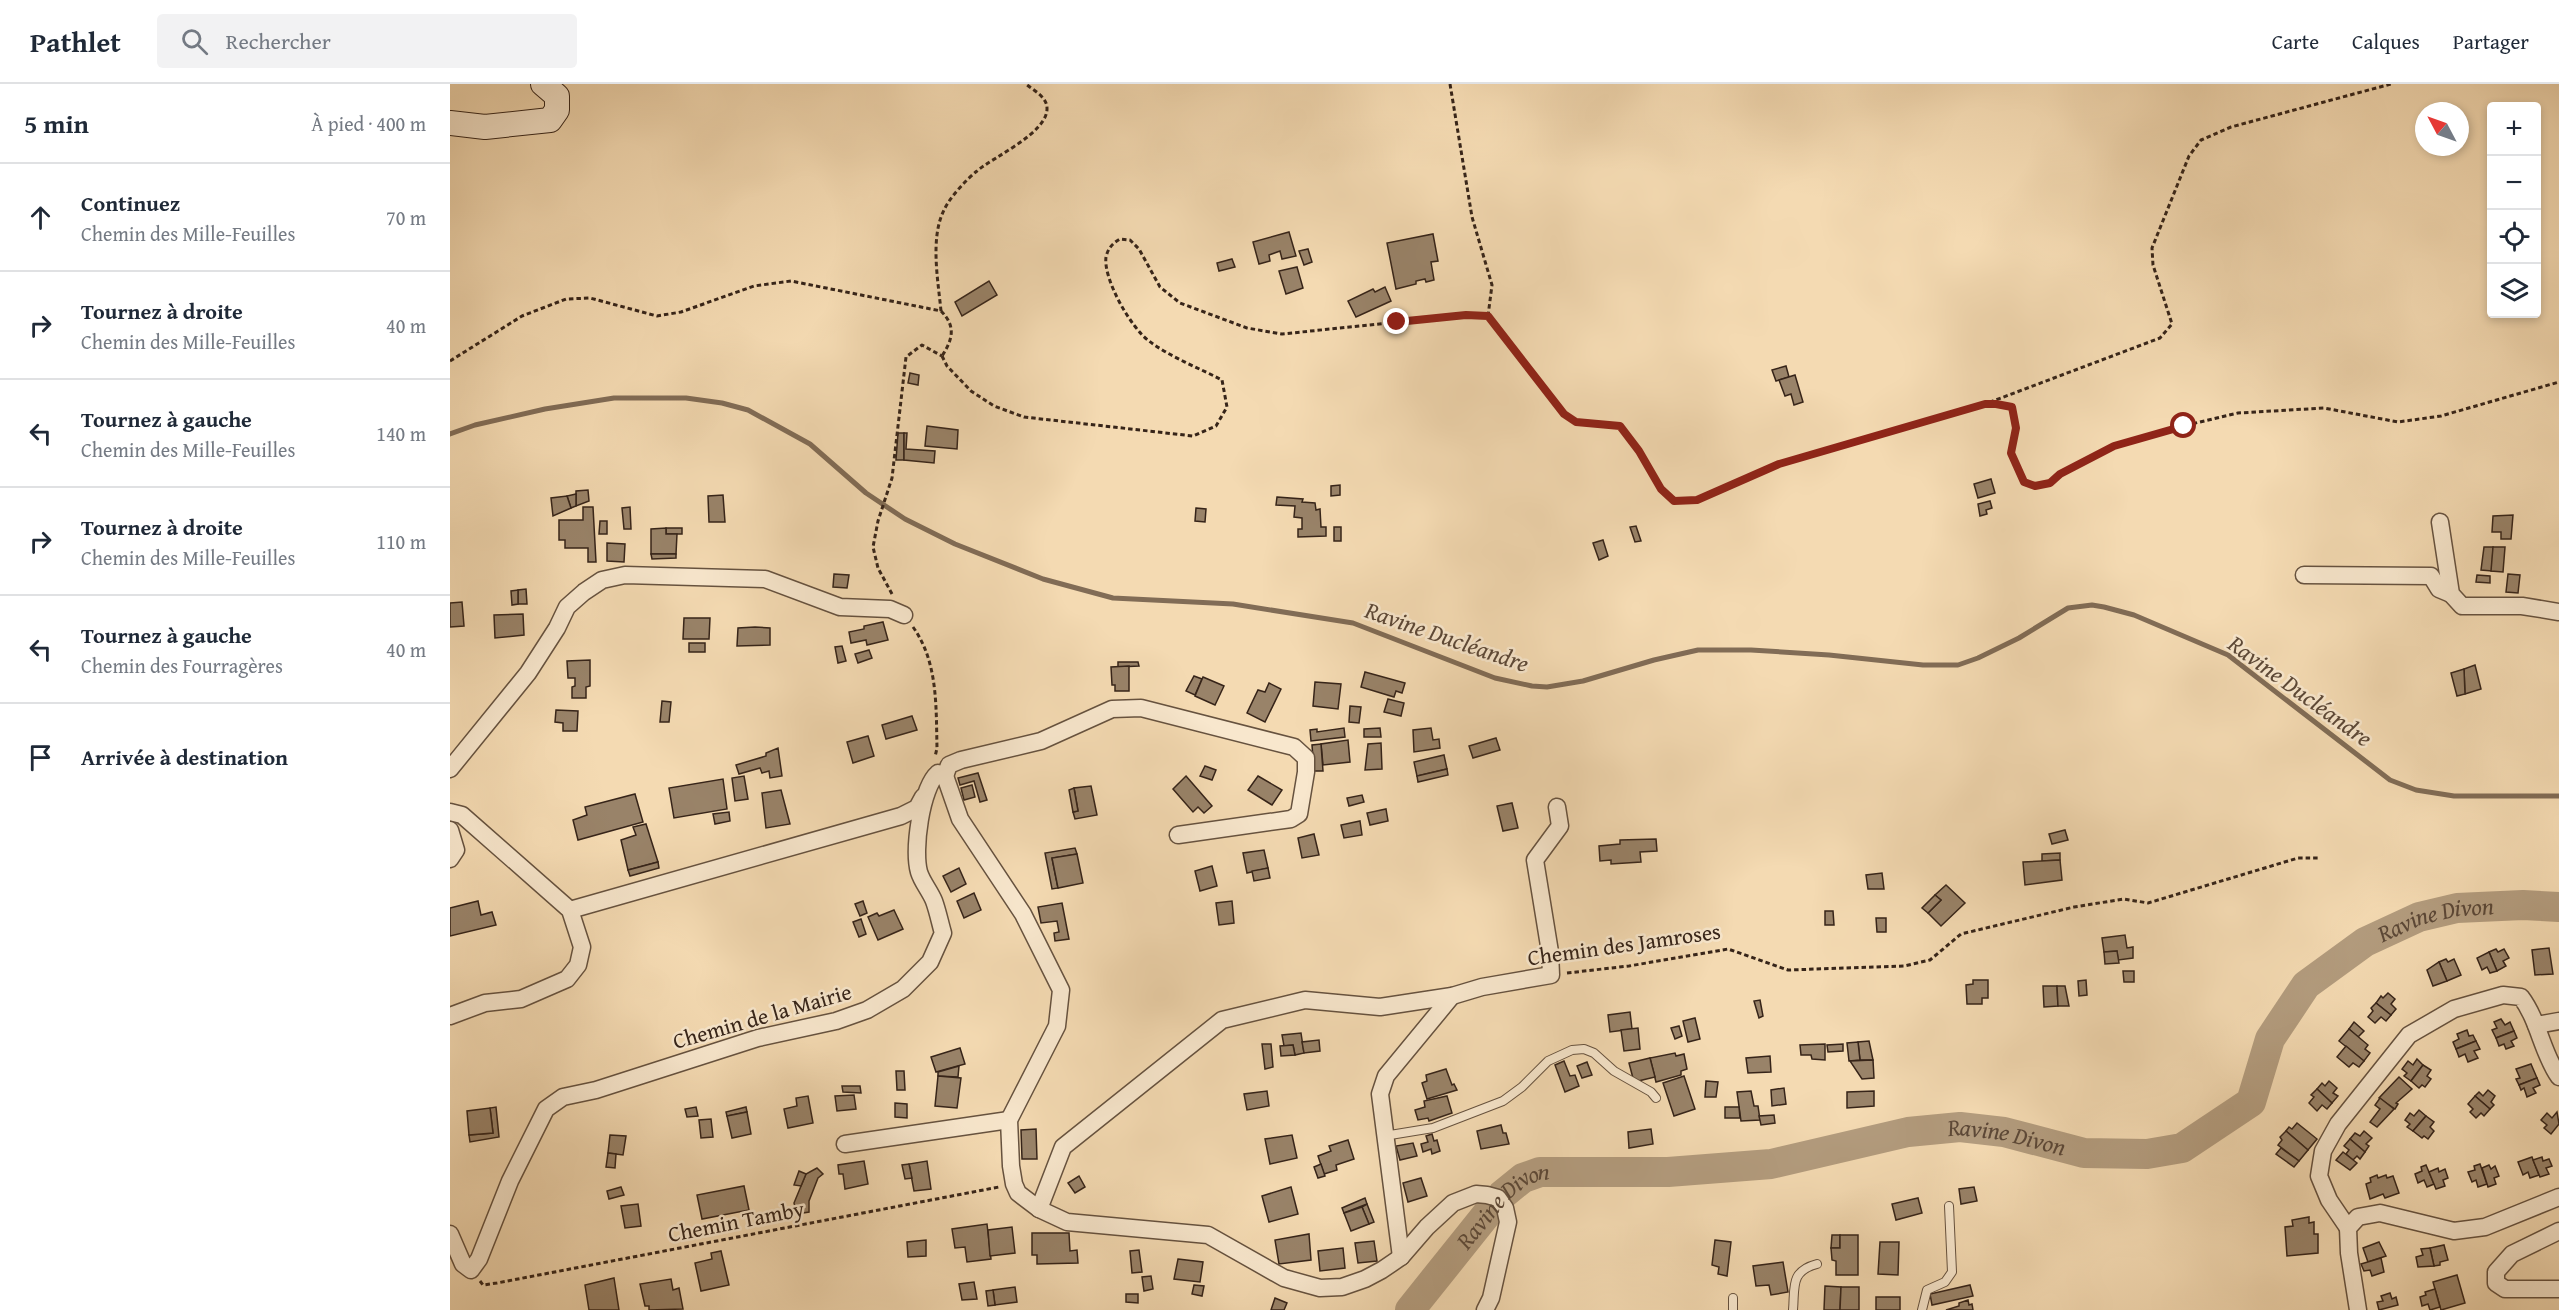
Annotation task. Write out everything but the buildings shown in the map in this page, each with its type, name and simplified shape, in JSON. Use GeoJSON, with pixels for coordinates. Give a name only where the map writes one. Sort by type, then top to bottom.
{"type":"FeatureCollection","features":[{"type":"Feature","properties":{"kind":"street"},"geometry":{"type":"LineString","coordinates":[[450,123],[485,127],[550,120],[557,110],[557,96],[543,84]]}},
{"type":"Feature","properties":{"kind":"street"},"geometry":{"type":"LineString","coordinates":[[2440,522],[2451,594]]}},
{"type":"Feature","properties":{"kind":"street"},"geometry":{"type":"LineString","coordinates":[[2304,574],[2431,576],[2439,589],[2451,594],[2462,606],[2522,606],[2559,612]]}},
{"type":"Feature","properties":{"kind":"street"},"geometry":{"type":"LineString","coordinates":[[450,769],[528,673],[557,628],[567,607],[602,580],[625,575],[765,579],[840,607],[890,609],[904,615]]}},
{"type":"Feature","properties":{"kind":"street"},"geometry":{"type":"LineString","coordinates":[[1178,836],[1291,819],[1299,814],[1306,758],[1294,747],[1141,708],[1112,709],[1041,741],[961,760],[949,765],[945,776],[960,819],[1023,914],[1061,990],[1057,1026],[1009,1120],[1014,1184],[1018,1193],[1039,1209],[1067,1222],[1208,1234],[1284,1278],[1320,1288],[1342,1287],[1365,1279],[1401,1257],[1452,1203],[1476,1194],[1498,1198],[1508,1222],[1491,1298],[1485,1310]]}},
{"type":"Feature","properties":{"kind":"street","name":"Chemin de la Mairie"},"geometry":{"type":"LineString","coordinates":[[471,1270],[479,1259],[510,1181],[546,1109],[563,1097],[596,1090],[758,1038],[836,1021],[867,1010],[903,989],[930,962],[944,933],[934,900],[920,873],[917,851],[924,796],[932,778],[938,773],[945,776]]}},
{"type":"Feature","properties":{"kind":"street"},"geometry":{"type":"LineString","coordinates":[[570,910],[901,816],[917,808],[924,796]]}},
{"type":"Feature","properties":{"kind":"street"},"geometry":{"type":"LineString","coordinates":[[1551,975],[1550,952],[1535,860],[1560,826],[1557,807]]}},
{"type":"Feature","properties":{"kind":"street"},"geometry":{"type":"LineString","coordinates":[[450,812],[462,815],[570,910],[582,947],[578,964],[567,979],[521,999],[485,1003],[450,1016]]}},
{"type":"Feature","properties":{"kind":"street"},"geometry":{"type":"LineString","coordinates":[[450,830],[456,850],[450,859]]}},
{"type":"Feature","properties":{"kind":"street","name":"Chemin des Jamroses"},"geometry":{"type":"LineString","coordinates":[[1039,1209],[1063,1147],[1222,1020],[1305,1000],[1380,1006],[1452,996],[1482,987],[1551,975]]}},
{"type":"Feature","properties":{"kind":"street"},"geometry":{"type":"LineString","coordinates":[[2358,1310],[2349,1253],[2348,1228],[2330,1200],[2319,1176],[2323,1150],[2338,1124],[2409,1035],[2454,1009],[2503,995],[2521,997],[2530,1009],[2551,1066],[2559,1077]]}},
{"type":"Feature","properties":{"kind":"street"},"geometry":{"type":"LineString","coordinates":[[1401,1257],[1380,1094],[1386,1076],[1452,996]]}},
{"type":"Feature","properties":{"kind":"street"},"geometry":{"type":"LineString","coordinates":[[2536,1025],[2559,1021]]}},
{"type":"Feature","properties":{"kind":"street"},"geometry":{"type":"LineString","coordinates":[[845,1144],[1009,1120]]}},
{"type":"Feature","properties":{"kind":"street"},"geometry":{"type":"LineString","coordinates":[[2348,1228],[2358,1216],[2380,1213],[2454,1231],[2485,1227],[2559,1197]]}},
{"type":"Feature","properties":{"kind":"street"},"geometry":{"type":"LineString","coordinates":[[2559,1231],[2512,1254],[2496,1272],[2496,1283],[2505,1289],[2559,1289]]}},
{"type":"Feature","properties":{"kind":"street"},"geometry":{"type":"LineString","coordinates":[[450,1234],[463,1264],[471,1270]]}},
{"type":"Feature","properties":{"kind":"lane"},"geometry":{"type":"LineString","coordinates":[[1384,1136],[1433,1128],[1503,1101],[1522,1087],[1548,1061],[1572,1050],[1584,1049],[1594,1053],[1614,1071],[1651,1092],[1656,1098]]}},
{"type":"Feature","properties":{"kind":"lane"},"geometry":{"type":"LineString","coordinates":[[1922,1310],[1927,1290],[1945,1282],[1952,1272],[1949,1206]]}},
{"type":"Feature","properties":{"kind":"lane"},"geometry":{"type":"LineString","coordinates":[[1793,1310],[1798,1275],[1802,1269],[1817,1264]]}},
{"type":"Feature","properties":{"kind":"lane"},"geometry":{"type":"LineString","coordinates":[[1733,1298],[1733,1310]]}},
{"type":"Feature","properties":{"kind":"path"},"geometry":{"type":"LineString","coordinates":[[942,356],[952,335],[952,325],[941,310],[937,238],[944,209],[977,171],[1024,139],[1042,120],[1047,109],[1045,102],[1026,84]]}},
{"type":"Feature","properties":{"kind":"path"},"geometry":{"type":"LineString","coordinates":[[1450,84],[1472,217],[1492,285],[1488,316],[1564,414],[1576,422],[1620,426],[1639,451],[1661,489],[1674,501],[1697,500],[1779,464],[1985,404],[2160,338],[2172,324],[2152,265],[2152,248],[2189,156],[2201,140],[2231,127],[2391,84]]}},
{"type":"Feature","properties":{"kind":"path"},"geometry":{"type":"LineString","coordinates":[[924,796],[937,748],[932,668],[922,641],[904,615],[878,568],[873,547],[892,478],[906,357],[922,345],[942,356],[947,366],[971,391],[994,406],[1024,417],[1193,436],[1216,426],[1227,407],[1222,380],[1148,341],[1130,322],[1108,274],[1106,257],[1111,245],[1120,239],[1130,240],[1138,249],[1160,287],[1180,303],[1247,328],[1282,334],[1466,315],[1488,316]]}},
{"type":"Feature","properties":{"kind":"path"},"geometry":{"type":"LineString","coordinates":[[450,361],[522,316],[566,299],[590,298],[657,316],[681,312],[754,286],[791,281],[941,310]]}},
{"type":"Feature","properties":{"kind":"path"},"geometry":{"type":"LineString","coordinates":[[1985,404],[2012,407],[2016,428],[2011,453],[2024,482],[2035,486],[2050,483],[2060,474],[2114,446],[2166,430],[2238,413],[2324,408],[2398,422],[2441,416],[2559,382]]}},
{"type":"Feature","properties":{"kind":"path","name":"Chemin des Jamroses"},"geometry":{"type":"LineString","coordinates":[[1551,975],[1629,966],[1728,949],[1788,970],[1904,966],[1930,960],[1961,934],[2074,907],[2124,899],[2148,903],[2298,858],[2319,858]]}},
{"type":"Feature","properties":{"kind":"path","name":"Chemin Tamby"},"geometry":{"type":"LineString","coordinates":[[471,1270],[483,1285],[497,1284],[1014,1184]]}},
{"type":"Feature","properties":{"kind":"waterway","name":"Ravine Ducléandre"},"geometry":{"type":"LineString","coordinates":[[450,434],[475,425],[545,409],[614,398],[686,398],[722,403],[748,410],[810,444],[866,493],[905,519],[955,544],[1043,579],[1113,598],[1233,604],[1353,623],[1495,678],[1532,686],[1547,687],[1583,681],[1698,650],[1751,650],[1923,665],[1958,665],[2019,638],[2068,608],[2092,605],[2104,607],[2134,615],[2228,655],[2390,780],[2416,790],[2454,796],[2559,796]]}},
{"type":"Feature","properties":{"kind":"waterway","name":"Ravine Divon"},"geometry":{"type":"LineString","coordinates":[[1410,1310],[1502,1195],[1523,1178],[1540,1172],[1668,1172],[1771,1164],[1908,1132],[1960,1127],[2004,1132],[2084,1153],[2147,1154],[2182,1148],[2251,1102],[2270,1039],[2306,985],[2365,942],[2419,917],[2457,908],[2523,905],[2559,907]]}},
{"type":"Feature","properties":{"kind":"route"},"geometry":{"type":"LineString","coordinates":[[1397,322],[1466,315],[1488,316],[1564,414],[1576,422],[1620,426],[1639,451],[1661,489],[1674,501],[1697,500],[1779,464],[1985,404],[2012,407],[2016,428],[2011,453],[2024,482],[2035,486],[2050,483],[2060,474],[2114,446],[2184,426]]}}]}
